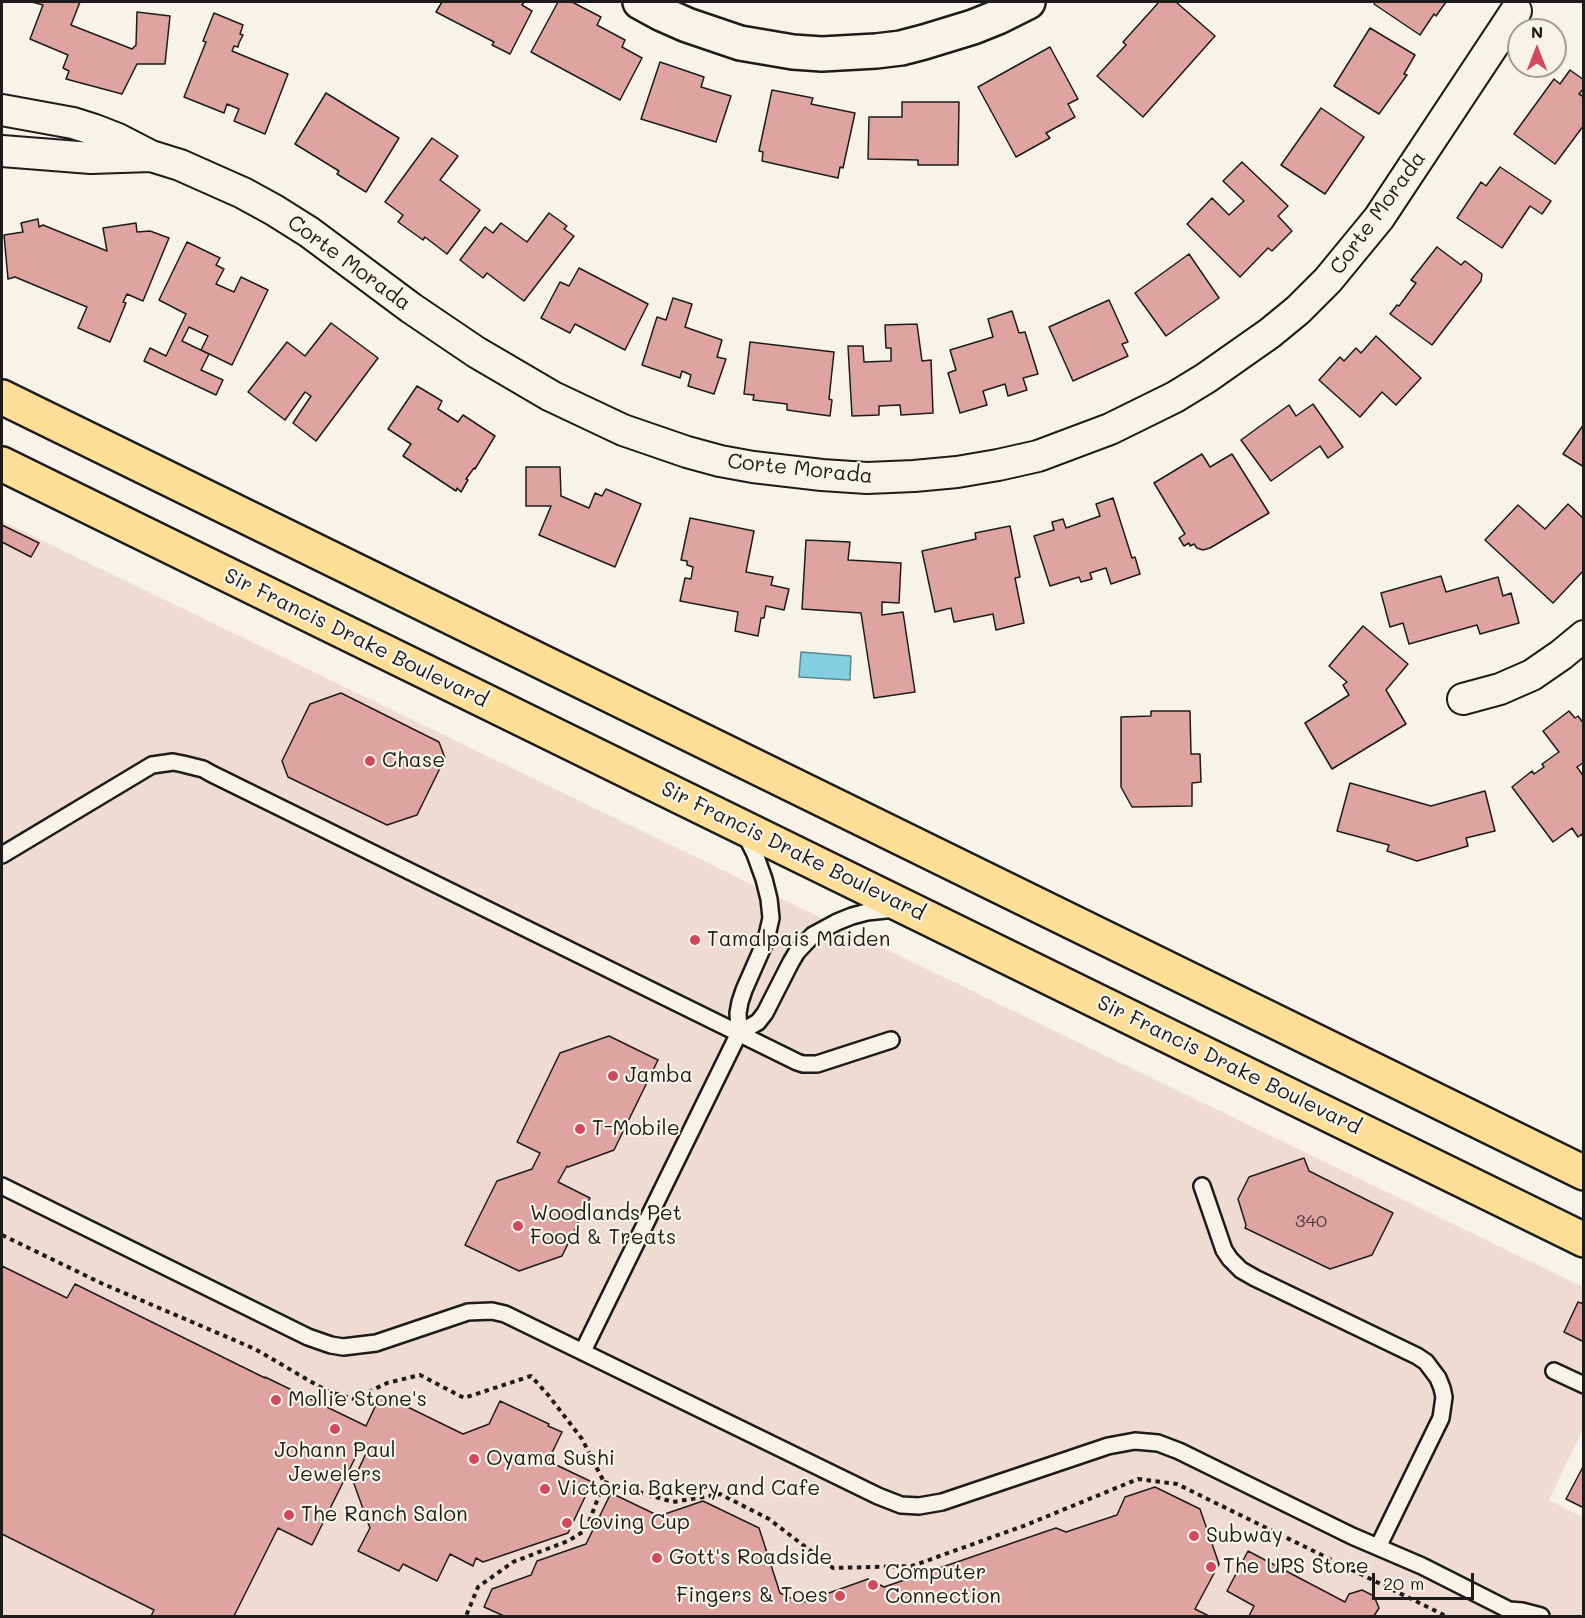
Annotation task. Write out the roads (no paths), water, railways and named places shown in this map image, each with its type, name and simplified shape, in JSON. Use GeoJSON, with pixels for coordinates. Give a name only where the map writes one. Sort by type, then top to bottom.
{"type":"FeatureCollection","features":[{"type":"Feature","properties":{"kind":"main road"},"geometry":{"type":"LineString","coordinates":[[2,397],[1584,1173]]}},
{"type":"Feature","properties":{"kind":"main road","name":"Sir Francis Drake Boulevard"},"geometry":{"type":"LineString","coordinates":[[2,464],[1584,1240]]}},
{"type":"Feature","properties":{"kind":"street"},"geometry":{"type":"LineString","coordinates":[[640,2],[687,25],[740,43],[793,52],[822,54],[901,48],[973,27],[1028,2]]}},
{"type":"Feature","properties":{"kind":"street","name":"Corte Morada"},"geometry":{"type":"LineString","coordinates":[[2,110],[73,123],[95,130],[151,156],[211,178],[243,193],[309,232],[411,308],[476,352],[551,396],[623,430],[654,442],[720,461],[788,472],[867,477],[914,476],[957,472],[1038,456],[1110,429],[1183,392],[1231,362],[1270,333],[1298,310],[1328,280],[1379,218],[1516,10]]}},
{"type":"Feature","properties":{"kind":"street","name":"Corte Morada"},"geometry":{"type":"LineString","coordinates":[[2,151],[91,158],[151,156]]}},
{"type":"Feature","properties":{"kind":"street"},"geometry":{"type":"LineString","coordinates":[[1463,699],[1500,689],[1532,675],[1584,636]]}},
{"type":"Feature","properties":{"kind":"lane"},"geometry":{"type":"LineString","coordinates":[[2,855],[152,765],[173,762],[194,766],[797,1062],[810,1065],[823,1063],[891,1040]]}},
{"type":"Feature","properties":{"kind":"lane"},"geometry":{"type":"LineString","coordinates":[[583,1351],[739,1033],[740,1002],[766,940],[771,918],[769,898],[762,873],[740,826]]}},
{"type":"Feature","properties":{"kind":"lane"},"geometry":{"type":"LineString","coordinates":[[739,1033],[758,1022],[765,1013],[797,952],[813,935],[837,922],[867,912],[912,910]]}},
{"type":"Feature","properties":{"kind":"lane"},"geometry":{"type":"LineString","coordinates":[[2,1186],[318,1342],[343,1347],[369,1344],[468,1312],[492,1311],[517,1319],[878,1496],[901,1504],[919,1506],[942,1502],[1100,1448],[1124,1442],[1158,1443],[1179,1451],[1352,1536],[1422,1566],[1512,1613],[1522,1611],[1541,1617]]}},
{"type":"Feature","properties":{"kind":"lane"},"geometry":{"type":"LineString","coordinates":[[1202,1186],[1224,1250],[1241,1270],[1417,1356],[1426,1362],[1438,1378],[1444,1397],[1440,1418],[1378,1547]]}},
{"type":"Feature","properties":{"kind":"lane"},"geometry":{"type":"LineString","coordinates":[[1554,1371],[1584,1385]]}},
{"type":"Feature","properties":{"kind":"water"},"geometry":{"type":"Polygon","coordinates":[[[801,652],[851,656],[850,680],[799,677],[801,652]]]}},
{"type":"Feature","properties":{"kind":"place","name":"Chase"},"geometry":{"type":"Point","coordinates":[370,761]}},
{"type":"Feature","properties":{"kind":"place","name":"Tamalpais Maiden"},"geometry":{"type":"Point","coordinates":[695,940]}},
{"type":"Feature","properties":{"kind":"place","name":"Jamba"},"geometry":{"type":"Point","coordinates":[613,1076]}},
{"type":"Feature","properties":{"kind":"place","name":"T-Mobile"},"geometry":{"type":"Point","coordinates":[580,1129]}},
{"type":"Feature","properties":{"kind":"place","name":"Woodlands Pet Food & Treats"},"geometry":{"type":"Point","coordinates":[518,1226]}},
{"type":"Feature","properties":{"kind":"place","name":"Mollie Stone's"},"geometry":{"type":"Point","coordinates":[276,1400]}},
{"type":"Feature","properties":{"kind":"place","name":"Johann Paul Jewelers"},"geometry":{"type":"Point","coordinates":[335,1429]}},
{"type":"Feature","properties":{"kind":"place","name":"Oyama Sushi"},"geometry":{"type":"Point","coordinates":[474,1459]}},
{"type":"Feature","properties":{"kind":"place","name":"Victoria Bakery and Cafe"},"geometry":{"type":"Point","coordinates":[545,1489]}},
{"type":"Feature","properties":{"kind":"place","name":"The Ranch Salon"},"geometry":{"type":"Point","coordinates":[289,1515]}},
{"type":"Feature","properties":{"kind":"place","name":"Loving Cup"},"geometry":{"type":"Point","coordinates":[567,1523]}},
{"type":"Feature","properties":{"kind":"place","name":"Subway"},"geometry":{"type":"Point","coordinates":[1194,1536]}},
{"type":"Feature","properties":{"kind":"place","name":"Gott's Roadside"},"geometry":{"type":"Point","coordinates":[657,1558]}},
{"type":"Feature","properties":{"kind":"place","name":"The UPS Store"},"geometry":{"type":"Point","coordinates":[1211,1567]}},
{"type":"Feature","properties":{"kind":"place","name":"Computer Connection"},"geometry":{"type":"Point","coordinates":[873,1585]}},
{"type":"Feature","properties":{"kind":"place","name":"Fingers & Toes"},"geometry":{"type":"Point","coordinates":[840,1596]}}]}
